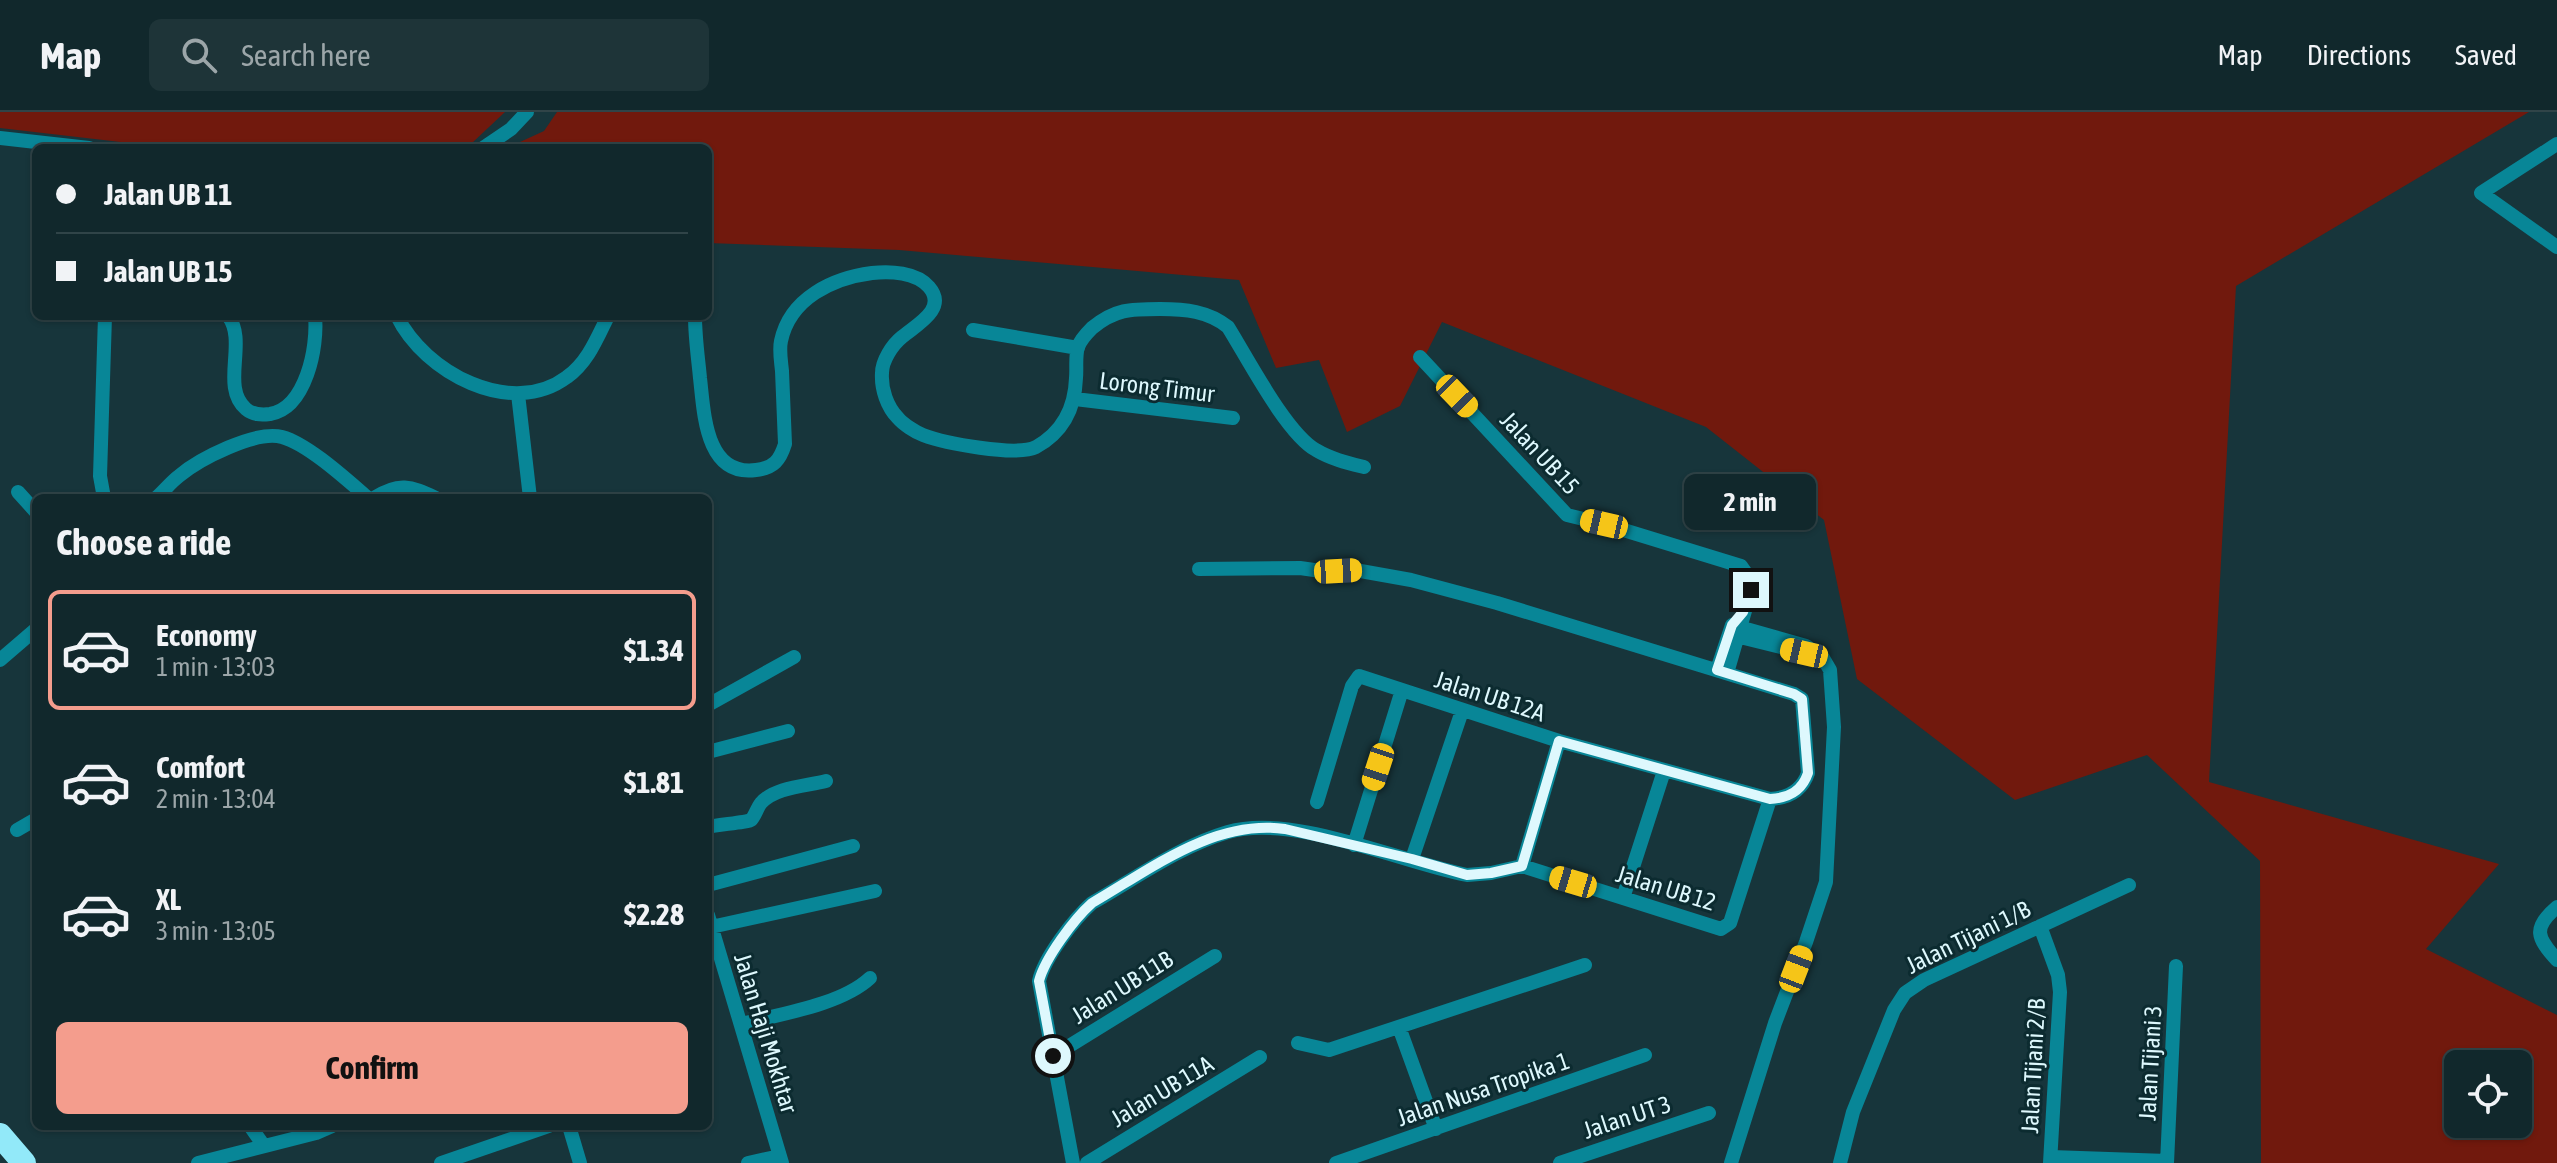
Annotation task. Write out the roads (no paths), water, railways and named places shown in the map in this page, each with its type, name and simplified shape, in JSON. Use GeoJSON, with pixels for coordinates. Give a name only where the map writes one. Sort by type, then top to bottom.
{"type":"FeatureCollection","features":[{"type":"Feature","properties":{"kind":"highway"},"geometry":{"type":"LineString","coordinates":[[0,1135],[24,1163]]}},
{"type":"Feature","properties":{"kind":"street"},"geometry":{"type":"LineString","coordinates":[[489,144],[511,129],[527,112]]}},
{"type":"Feature","properties":{"kind":"street"},"geometry":{"type":"LineString","coordinates":[[0,138],[53,144]]}},
{"type":"Feature","properties":{"kind":"street"},"geometry":{"type":"LineString","coordinates":[[2556,246],[2481,193],[2557,144]]}},
{"type":"Feature","properties":{"kind":"street"},"geometry":{"type":"LineString","coordinates":[[695,320],[705,423],[710,441],[726,463],[741,470],[772,467],[781,458],[785,444],[781,343],[788,322],[799,304],[850,276],[885,272],[921,280],[931,288],[935,299],[933,311],[900,338],[882,370],[887,402],[898,419],[921,435],[1001,451],[1032,449],[1055,434],[1075,399],[1078,348],[1088,332],[1109,314],[1132,309],[1194,311],[1215,317],[1228,327],[1296,433],[1314,449],[1364,467]]}},
{"type":"Feature","properties":{"kind":"street"},"geometry":{"type":"LineString","coordinates":[[103,494],[100,476],[105,320]]}},
{"type":"Feature","properties":{"kind":"street"},"geometry":{"type":"LineString","coordinates":[[230,320],[237,333],[234,374],[239,397],[245,408],[257,414],[273,413],[286,407],[296,396],[313,357],[315,320]]}},
{"type":"Feature","properties":{"kind":"street"},"geometry":{"type":"LineString","coordinates":[[399,320],[424,355],[456,377],[487,389],[518,394],[567,378],[587,357],[606,320]]}},
{"type":"Feature","properties":{"kind":"street"},"geometry":{"type":"LineString","coordinates":[[973,330],[1078,348]]}},
{"type":"Feature","properties":{"kind":"street","name":"Jalan UB 15"},"geometry":{"type":"LineString","coordinates":[[1420,357],[1567,515],[1741,566],[1748,576],[1751,590],[1722,672]]}},
{"type":"Feature","properties":{"kind":"street"},"geometry":{"type":"LineString","coordinates":[[518,394],[530,494]]}},
{"type":"Feature","properties":{"kind":"street","name":"Lorong Timur"},"geometry":{"type":"LineString","coordinates":[[1075,399],[1233,418]]}},
{"type":"Feature","properties":{"kind":"street"},"geometry":{"type":"LineString","coordinates":[[160,494],[179,475],[210,456],[253,439],[278,435],[295,441],[366,494]]}},
{"type":"Feature","properties":{"kind":"street"},"geometry":{"type":"LineString","coordinates":[[379,494],[390,488],[405,487],[425,494]]}},
{"type":"Feature","properties":{"kind":"street"},"geometry":{"type":"LineString","coordinates":[[18,492],[32,508]]}},
{"type":"Feature","properties":{"kind":"street"},"geometry":{"type":"LineString","coordinates":[[1199,569],[1355,570],[1411,580],[1497,603],[1794,694],[1802,699],[1808,773],[1805,782],[1791,795],[1770,799]]}},
{"type":"Feature","properties":{"kind":"street"},"geometry":{"type":"LineString","coordinates":[[1731,1163],[1775,1023],[1826,882],[1834,727],[1830,670],[1823,658],[1806,646],[1737,627]]}},
{"type":"Feature","properties":{"kind":"street"},"geometry":{"type":"LineString","coordinates":[[2,654],[32,632]]}},
{"type":"Feature","properties":{"kind":"street"},"geometry":{"type":"LineString","coordinates":[[712,703],[794,657]]}},
{"type":"Feature","properties":{"kind":"street","name":"Jalan UB 12A"},"geometry":{"type":"LineString","coordinates":[[1317,802],[1352,686],[1359,676],[1559,741],[1770,799]]}},
{"type":"Feature","properties":{"kind":"street"},"geometry":{"type":"LineString","coordinates":[[1354,845],[1402,690]]}},
{"type":"Feature","properties":{"kind":"street"},"geometry":{"type":"LineString","coordinates":[[1412,859],[1462,711]]}},
{"type":"Feature","properties":{"kind":"street"},"geometry":{"type":"LineString","coordinates":[[712,751],[788,731]]}},
{"type":"Feature","properties":{"kind":"street"},"geometry":{"type":"LineString","coordinates":[[1522,866],[1559,741]]}},
{"type":"Feature","properties":{"kind":"street"},"geometry":{"type":"LineString","coordinates":[[1623,898],[1664,771]]}},
{"type":"Feature","properties":{"kind":"street"},"geometry":{"type":"LineString","coordinates":[[712,826],[751,820],[762,802],[771,796],[826,781]]}},
{"type":"Feature","properties":{"kind":"street","name":"Jalan UB 12"},"geometry":{"type":"LineString","coordinates":[[1053,1056],[1039,981],[1042,969],[1082,912],[1092,903],[1188,848],[1230,831],[1268,827],[1302,832],[1467,875],[1522,866],[1721,929],[1730,923],[1770,799]]}},
{"type":"Feature","properties":{"kind":"street"},"geometry":{"type":"LineString","coordinates":[[17,830],[32,821]]}},
{"type":"Feature","properties":{"kind":"street"},"geometry":{"type":"LineString","coordinates":[[712,884],[853,846]]}},
{"type":"Feature","properties":{"kind":"street","name":"Jalan Tijani 1/B"},"geometry":{"type":"LineString","coordinates":[[1840,1163],[1853,1112],[1894,1010],[1905,993],[1924,980],[2129,885]]}},
{"type":"Feature","properties":{"kind":"street"},"geometry":{"type":"LineString","coordinates":[[712,921],[875,891]]}},
{"type":"Feature","properties":{"kind":"street"},"geometry":{"type":"LineString","coordinates":[[2557,907],[2544,918],[2539,930],[2543,944],[2557,960]]}},
{"type":"Feature","properties":{"kind":"street","name":"Jalan Tijani 2/B"},"geometry":{"type":"LineString","coordinates":[[2040,926],[2058,975],[2060,992],[2050,1160]]}},
{"type":"Feature","properties":{"kind":"street","name":"Jalan Haji Mokhtar"},"geometry":{"type":"LineString","coordinates":[[712,928],[781,1160]]}},
{"type":"Feature","properties":{"kind":"street","name":"Jalan UB 11B"},"geometry":{"type":"LineString","coordinates":[[1053,1056],[1215,956]]}},
{"type":"Feature","properties":{"kind":"street"},"geometry":{"type":"LineString","coordinates":[[1298,1043],[1329,1050],[1585,965]]}},
{"type":"Feature","properties":{"kind":"street","name":"Jalan Tijani 3"},"geometry":{"type":"LineString","coordinates":[[2167,1162],[2176,966]]}},
{"type":"Feature","properties":{"kind":"street"},"geometry":{"type":"LineString","coordinates":[[741,1024],[842,997],[859,989],[870,978]]}},
{"type":"Feature","properties":{"kind":"street"},"geometry":{"type":"LineString","coordinates":[[1399,1027],[1436,1129]]}},
{"type":"Feature","properties":{"kind":"street","name":"Jalan Nusa Tropika 1"},"geometry":{"type":"LineString","coordinates":[[1336,1163],[1645,1055]]}},
{"type":"Feature","properties":{"kind":"street"},"geometry":{"type":"LineString","coordinates":[[1053,1056],[1073,1163]]}},
{"type":"Feature","properties":{"kind":"street","name":"Jalan UB 11A"},"geometry":{"type":"LineString","coordinates":[[1087,1163],[1260,1057]]}},
{"type":"Feature","properties":{"kind":"street","name":"Jalan UT 3"},"geometry":{"type":"LineString","coordinates":[[1560,1163],[1709,1113]]}},
{"type":"Feature","properties":{"kind":"street"},"geometry":{"type":"LineString","coordinates":[[253,1130],[264,1146]]}},
{"type":"Feature","properties":{"kind":"street"},"geometry":{"type":"LineString","coordinates":[[198,1163],[323,1130]]}},
{"type":"Feature","properties":{"kind":"street"},"geometry":{"type":"LineString","coordinates":[[441,1163],[537,1130]]}},
{"type":"Feature","properties":{"kind":"street"},"geometry":{"type":"LineString","coordinates":[[570,1130],[580,1163]]}},
{"type":"Feature","properties":{"kind":"street"},"geometry":{"type":"LineString","coordinates":[[748,1163],[781,1160]]}},
{"type":"Feature","properties":{"kind":"street"},"geometry":{"type":"LineString","coordinates":[[2050,1160],[2167,1162]]}}]}
